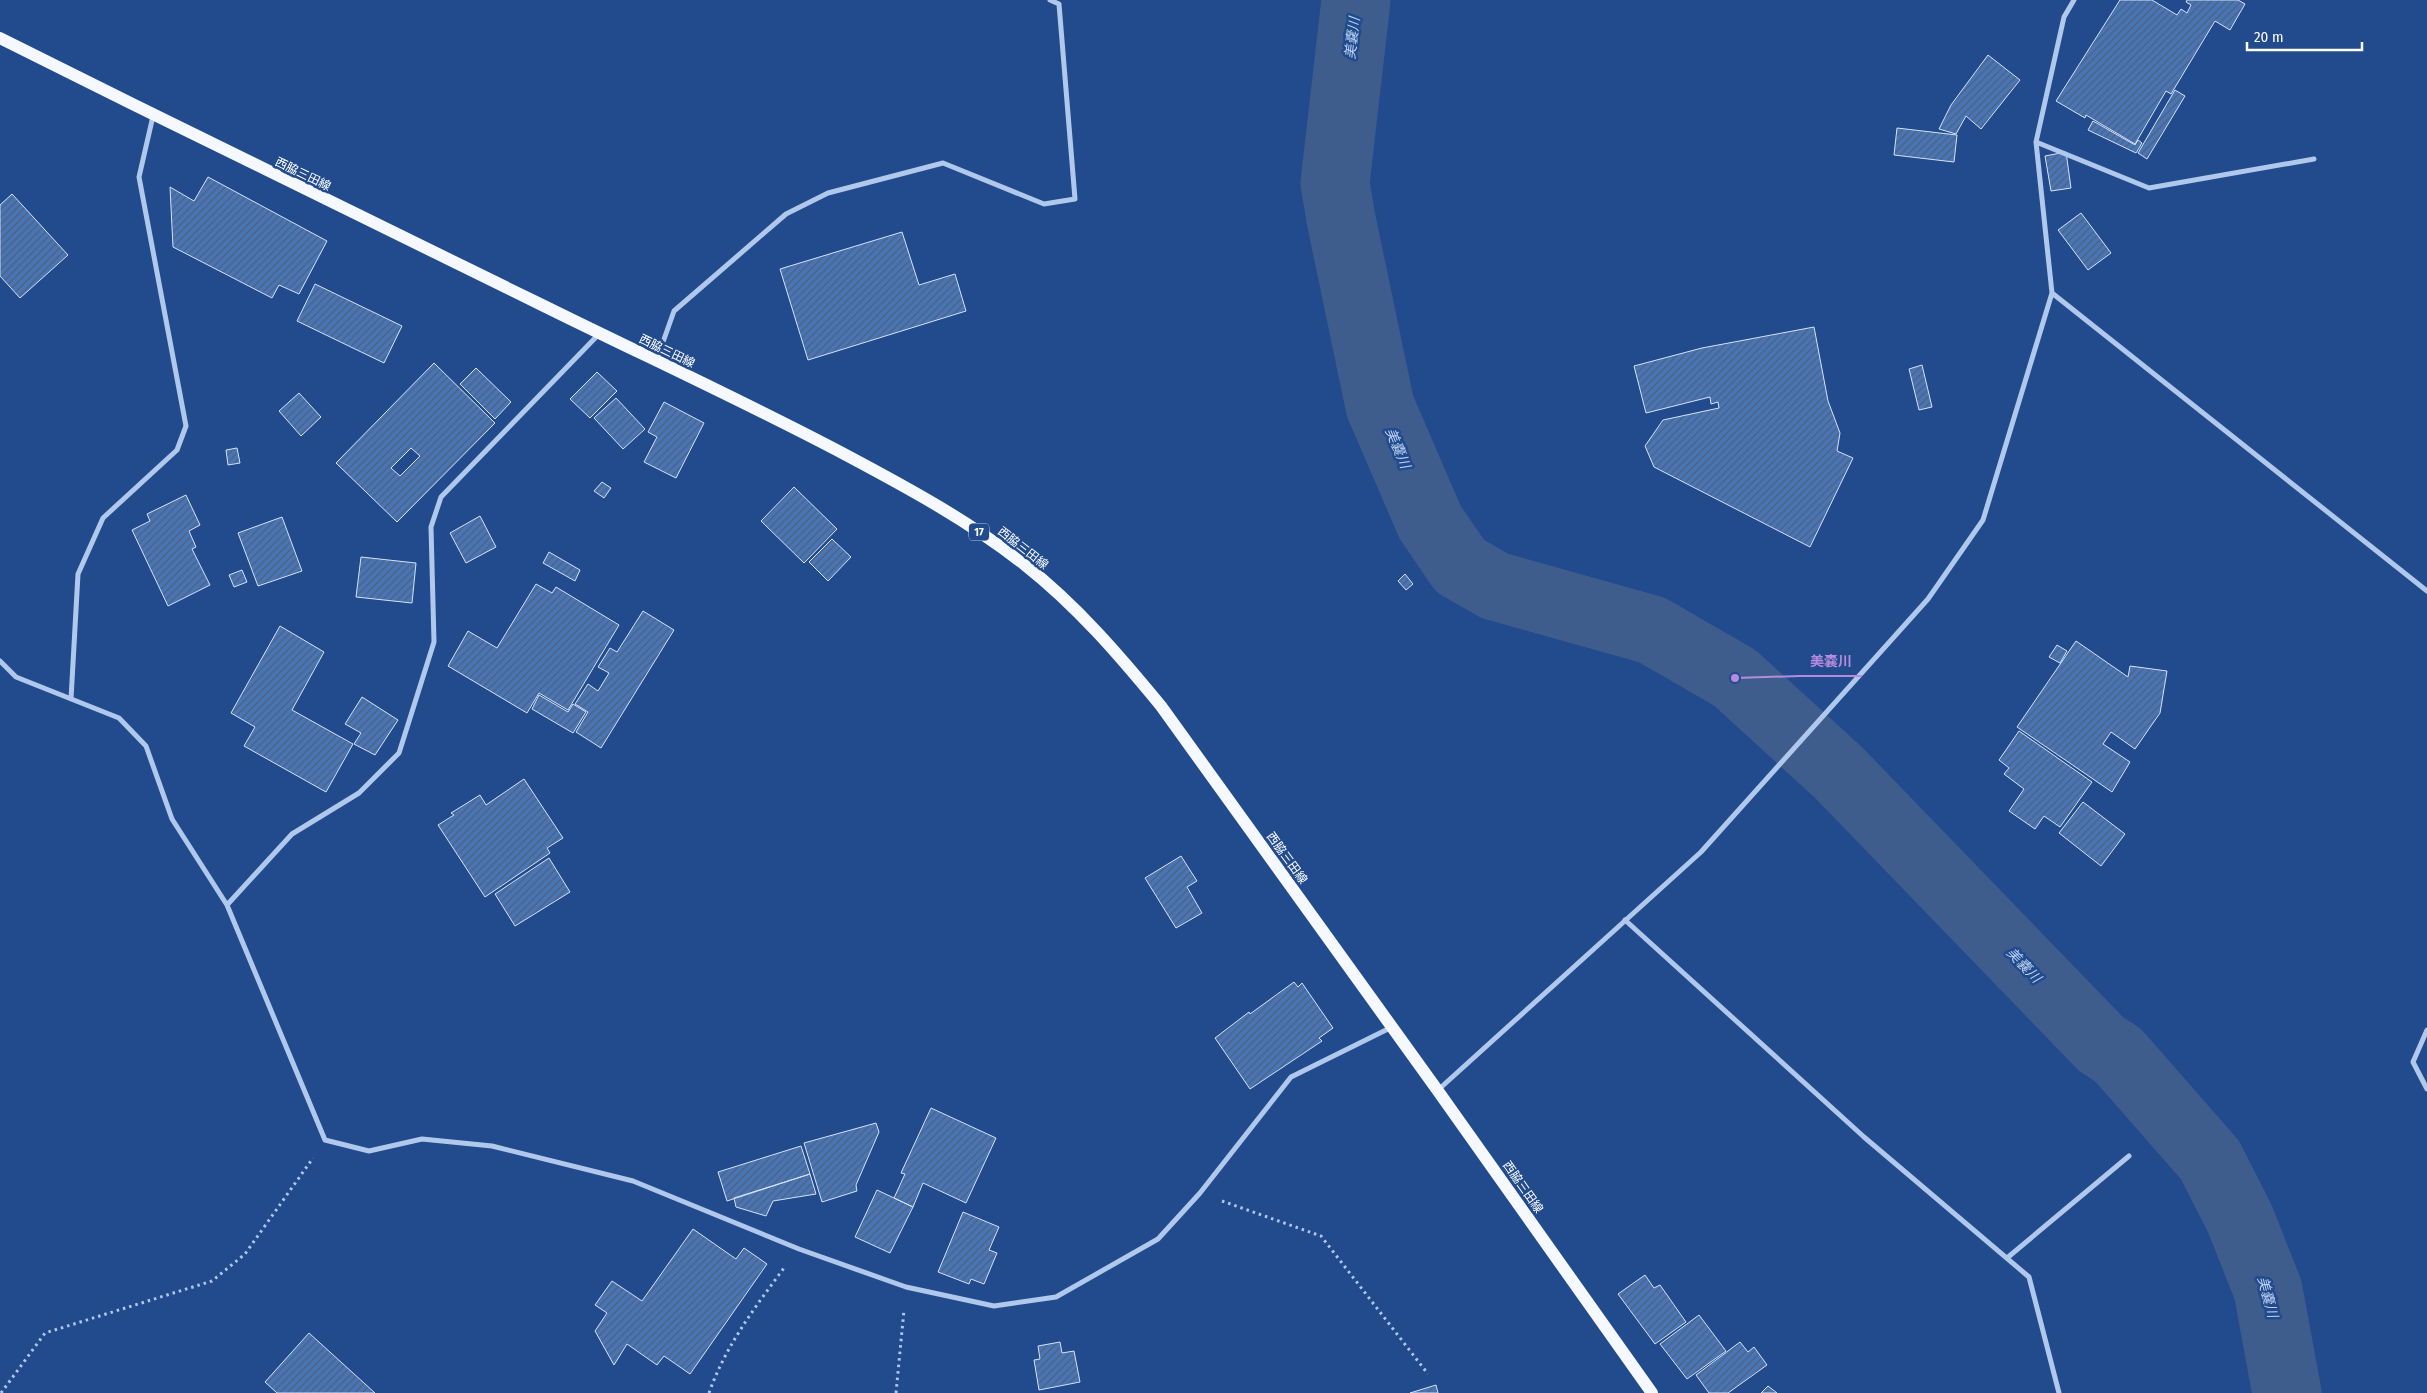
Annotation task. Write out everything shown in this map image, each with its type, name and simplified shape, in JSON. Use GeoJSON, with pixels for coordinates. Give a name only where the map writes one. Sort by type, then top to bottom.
{"type":"FeatureCollection","features":[{"type":"Feature","properties":{"kind":"main road","name":"西脇三田線"},"geometry":{"type":"LineString","coordinates":[[0,38],[799,430],[925,497],[977,530],[1071,604],[1113,648],[1161,706],[1652,1393]]}},
{"type":"Feature","properties":{"kind":"street"},"geometry":{"type":"LineString","coordinates":[[656,361],[674,311],[786,214],[828,193],[943,163],[1044,204],[1075,199],[1060,4],[1050,0]]}},
{"type":"Feature","properties":{"kind":"street"},"geometry":{"type":"LineString","coordinates":[[1438,1091],[1700,852],[1928,599],[1983,520],[2052,293],[2036,142],[2064,17],[2074,0]]}},
{"type":"Feature","properties":{"kind":"street"},"geometry":{"type":"LineString","coordinates":[[71,699],[78,574],[103,518],[177,450],[186,426],[139,177],[154,115]]}},
{"type":"Feature","properties":{"kind":"street"},"geometry":{"type":"LineString","coordinates":[[2036,142],[2149,188],[2314,159]]}},
{"type":"Feature","properties":{"kind":"street"},"geometry":{"type":"LineString","coordinates":[[2052,293],[2427,591]]}},
{"type":"Feature","properties":{"kind":"street"},"geometry":{"type":"LineString","coordinates":[[227,905],[292,834],[359,793],[399,754],[434,642],[431,527],[441,497],[599,333]]}},
{"type":"Feature","properties":{"kind":"street"},"geometry":{"type":"LineString","coordinates":[[0,662],[16,677],[119,718],[146,746],[172,819],[227,905],[325,1140],[369,1151],[422,1139],[492,1146],[633,1181],[799,1249],[906,1287],[994,1306],[1056,1297],[1158,1239],[1200,1193],[1291,1077],[1392,1027]]}},
{"type":"Feature","properties":{"kind":"street"},"geometry":{"type":"LineString","coordinates":[[1625,920],[1864,1137],[2028,1277],[2059,1393]]}},
{"type":"Feature","properties":{"kind":"street"},"geometry":{"type":"LineString","coordinates":[[2427,1030],[2413,1062],[2427,1089]]}},
{"type":"Feature","properties":{"kind":"street"},"geometry":{"type":"LineString","coordinates":[[2007,1258],[2129,1156]]}},
{"type":"Feature","properties":{"kind":"path"},"geometry":{"type":"LineString","coordinates":[[1,1393],[45,1333],[212,1281],[245,1254],[325,1140]]}},
{"type":"Feature","properties":{"kind":"path"},"geometry":{"type":"LineString","coordinates":[[1200,1193],[1321,1236],[1428,1374]]}},
{"type":"Feature","properties":{"kind":"path"},"geometry":{"type":"LineString","coordinates":[[709,1393],[718,1366],[754,1309],[799,1249]]}},
{"type":"Feature","properties":{"kind":"path"},"geometry":{"type":"LineString","coordinates":[[896,1393],[906,1287]]}},
{"type":"Feature","properties":{"kind":"building"},"geometry":{"type":"Polygon","coordinates":[[[2120,0],[2152,0],[2177,15],[2181,9],[2187,13],[2191,5],[2186,2],[2187,0],[2238,0],[2245,4],[2230,30],[2215,21],[2171,94],[2166,91],[2135,144],[2086,115],[2085,118],[2056,101],[2120,0]]]}},
{"type":"Feature","properties":{"kind":"building"},"geometry":{"type":"Polygon","coordinates":[[[1988,55],[2020,80],[1981,129],[1966,116],[1956,134],[1939,129],[1951,105],[1988,55]]]}},
{"type":"Feature","properties":{"kind":"building"},"geometry":{"type":"Polygon","coordinates":[[[2175,90],[2185,96],[2147,159],[2138,153],[2175,90]]]}},
{"type":"Feature","properties":{"kind":"building"},"geometry":{"type":"Polygon","coordinates":[[[2093,121],[2135,145],[2138,140],[2142,143],[2136,153],[2088,130],[2093,121]]]}},
{"type":"Feature","properties":{"kind":"building"},"geometry":{"type":"Polygon","coordinates":[[[1897,128],[1957,135],[1954,162],[1894,155],[1897,128]]]}},
{"type":"Feature","properties":{"kind":"building"},"geometry":{"type":"Polygon","coordinates":[[[2066,152],[2071,188],[2051,191],[2045,156],[2066,152]]]}},
{"type":"Feature","properties":{"kind":"building"},"geometry":{"type":"Polygon","coordinates":[[[208,177],[327,241],[299,294],[279,285],[272,298],[173,247],[170,187],[194,201],[208,177]]]}},
{"type":"Feature","properties":{"kind":"building"},"geometry":{"type":"Polygon","coordinates":[[[12,194],[68,255],[20,298],[0,276],[0,205],[12,194]]]}},
{"type":"Feature","properties":{"kind":"building"},"geometry":{"type":"Polygon","coordinates":[[[2081,213],[2111,253],[2088,270],[2058,230],[2081,213]]]}},
{"type":"Feature","properties":{"kind":"building"},"geometry":{"type":"Polygon","coordinates":[[[902,232],[919,285],[955,274],[966,311],[808,360],[780,269],[902,232]]]}},
{"type":"Feature","properties":{"kind":"building"},"geometry":{"type":"Polygon","coordinates":[[[315,284],[402,326],[384,363],[297,321],[315,284]]]}},
{"type":"Feature","properties":{"kind":"building"},"geometry":{"type":"Polygon","coordinates":[[[1814,327],[1828,401],[1840,433],[1837,451],[1853,458],[1810,547],[1654,467],[1645,446],[1663,420],[1719,408],[1718,402],[1711,404],[1710,397],[1646,413],[1634,366],[1702,348],[1814,327]]]}},
{"type":"Feature","properties":{"kind":"building"},"geometry":{"type":"Polygon","coordinates":[[[434,363],[495,423],[397,522],[336,463],[434,363]],[[411,448],[391,468],[400,476],[420,456],[411,448]]]}},
{"type":"Feature","properties":{"kind":"building"},"geometry":{"type":"Polygon","coordinates":[[[1922,365],[1932,407],[1919,410],[1909,369],[1922,365]]]}},
{"type":"Feature","properties":{"kind":"building"},"geometry":{"type":"Polygon","coordinates":[[[476,368],[511,402],[495,419],[460,384],[476,368]]]}},
{"type":"Feature","properties":{"kind":"building"},"geometry":{"type":"Polygon","coordinates":[[[597,372],[617,391],[590,418],[570,399],[597,372]]]}},
{"type":"Feature","properties":{"kind":"building"},"geometry":{"type":"Polygon","coordinates":[[[299,393],[321,417],[301,436],[279,411],[299,393]]]}},
{"type":"Feature","properties":{"kind":"building"},"geometry":{"type":"Polygon","coordinates":[[[616,398],[645,429],[623,449],[594,418],[616,398]]]}},
{"type":"Feature","properties":{"kind":"building"},"geometry":{"type":"Polygon","coordinates":[[[664,402],[704,423],[676,478],[644,462],[657,437],[648,432],[664,402]]]}},
{"type":"Feature","properties":{"kind":"building"},"geometry":{"type":"Polygon","coordinates":[[[237,448],[240,463],[228,465],[226,450],[237,448]]]}},
{"type":"Feature","properties":{"kind":"building"},"geometry":{"type":"Polygon","coordinates":[[[602,482],[611,488],[604,498],[594,491],[602,482]]]}},
{"type":"Feature","properties":{"kind":"building"},"geometry":{"type":"Polygon","coordinates":[[[794,487],[837,529],[804,563],[761,521],[794,487]]]}},
{"type":"Feature","properties":{"kind":"building"},"geometry":{"type":"Polygon","coordinates":[[[186,495],[200,525],[189,531],[196,547],[192,549],[210,585],[168,606],[132,530],[150,521],[147,514],[186,495]]]}},
{"type":"Feature","properties":{"kind":"building"},"geometry":{"type":"Polygon","coordinates":[[[480,516],[496,547],[466,563],[450,533],[480,516]]]}},
{"type":"Feature","properties":{"kind":"building"},"geometry":{"type":"Polygon","coordinates":[[[282,517],[302,571],[258,586],[238,533],[282,517]]]}},
{"type":"Feature","properties":{"kind":"building"},"geometry":{"type":"Polygon","coordinates":[[[832,539],[851,557],[828,581],[809,562],[832,539]]]}},
{"type":"Feature","properties":{"kind":"building"},"geometry":{"type":"Polygon","coordinates":[[[549,552],[580,570],[575,581],[543,563],[549,552]]]}},
{"type":"Feature","properties":{"kind":"building"},"geometry":{"type":"Polygon","coordinates":[[[361,557],[416,563],[412,603],[356,597],[361,557]]]}},
{"type":"Feature","properties":{"kind":"building"},"geometry":{"type":"Polygon","coordinates":[[[242,570],[247,582],[234,587],[229,575],[242,570]]]}},
{"type":"Feature","properties":{"kind":"building"},"geometry":{"type":"Polygon","coordinates":[[[1405,574],[1413,584],[1406,590],[1398,581],[1405,574]]]}},
{"type":"Feature","properties":{"kind":"building"},"geometry":{"type":"Polygon","coordinates":[[[536,584],[552,593],[556,587],[619,625],[568,710],[539,693],[527,713],[448,666],[468,631],[497,648],[536,584]]]}},
{"type":"Feature","properties":{"kind":"building"},"geometry":{"type":"Polygon","coordinates":[[[643,611],[674,630],[601,748],[576,732],[588,712],[575,704],[588,684],[598,691],[609,673],[598,667],[610,648],[617,652],[643,611]]]}},
{"type":"Feature","properties":{"kind":"building"},"geometry":{"type":"Polygon","coordinates":[[[280,626],[324,652],[292,710],[353,744],[326,792],[244,746],[255,727],[231,713],[280,626]]]}},
{"type":"Feature","properties":{"kind":"building"},"geometry":{"type":"Polygon","coordinates":[[[2076,641],[2128,677],[2130,666],[2167,671],[2160,713],[2135,749],[2111,732],[2103,744],[2130,762],[2112,792],[2017,727],[2076,641]]]}},
{"type":"Feature","properties":{"kind":"building"},"geometry":{"type":"Polygon","coordinates":[[[2057,645],[2067,651],[2060,663],[2049,657],[2057,645]]]}},
{"type":"Feature","properties":{"kind":"building"},"geometry":{"type":"Polygon","coordinates":[[[539,695],[568,712],[573,704],[586,712],[573,733],[532,709],[539,695]]]}},
{"type":"Feature","properties":{"kind":"building"},"geometry":{"type":"Polygon","coordinates":[[[362,697],[398,720],[375,755],[354,744],[361,733],[345,724],[362,697]]]}},
{"type":"Feature","properties":{"kind":"building"},"geometry":{"type":"Polygon","coordinates":[[[2019,731],[2092,782],[2060,827],[2044,816],[2035,829],[2009,811],[2024,789],[2004,774],[2009,768],[1999,760],[2019,731]]]}},
{"type":"Feature","properties":{"kind":"building"},"geometry":{"type":"Polygon","coordinates":[[[524,779],[563,838],[547,848],[550,853],[485,897],[438,825],[454,815],[451,813],[480,795],[486,805],[524,779]]]}},
{"type":"Feature","properties":{"kind":"building"},"geometry":{"type":"Polygon","coordinates":[[[2083,802],[2125,834],[2101,866],[2059,833],[2083,802]]]}},
{"type":"Feature","properties":{"kind":"building"},"geometry":{"type":"Polygon","coordinates":[[[1181,856],[1197,881],[1187,887],[1202,913],[1176,928],[1145,878],[1181,856]]]}},
{"type":"Feature","properties":{"kind":"building"},"geometry":{"type":"Polygon","coordinates":[[[549,858],[570,892],[515,926],[495,894],[549,858]]]}},
{"type":"Feature","properties":{"kind":"building"},"geometry":{"type":"Polygon","coordinates":[[[1294,982],[1298,987],[1302,983],[1333,1028],[1319,1038],[1322,1041],[1250,1089],[1215,1038],[1249,1012],[1250,1014],[1294,982]]]}},
{"type":"Feature","properties":{"kind":"building"},"geometry":{"type":"Polygon","coordinates":[[[931,1108],[996,1138],[966,1203],[923,1183],[913,1207],[894,1198],[905,1174],[901,1173],[931,1108]]]}},
{"type":"Feature","properties":{"kind":"building"},"geometry":{"type":"Polygon","coordinates":[[[876,1123],[879,1132],[856,1185],[857,1191],[822,1202],[804,1143],[876,1123]]]}},
{"type":"Feature","properties":{"kind":"building"},"geometry":{"type":"Polygon","coordinates":[[[801,1146],[810,1174],[727,1201],[718,1172],[801,1146]]]}},
{"type":"Feature","properties":{"kind":"building"},"geometry":{"type":"Polygon","coordinates":[[[810,1174],[816,1194],[773,1201],[766,1216],[736,1207],[734,1198],[810,1174]]]}},
{"type":"Feature","properties":{"kind":"building"},"geometry":{"type":"Polygon","coordinates":[[[877,1190],[913,1207],[890,1253],[855,1237],[877,1190]]]}},
{"type":"Feature","properties":{"kind":"building"},"geometry":{"type":"Polygon","coordinates":[[[963,1212],[999,1227],[989,1250],[997,1253],[984,1284],[971,1279],[969,1284],[938,1272],[963,1212]]]}},
{"type":"Feature","properties":{"kind":"building"},"geometry":{"type":"Polygon","coordinates":[[[693,1229],[736,1259],[744,1248],[767,1264],[690,1374],[664,1356],[657,1365],[627,1344],[614,1365],[595,1331],[607,1313],[595,1305],[612,1281],[642,1301],[693,1229]]]}},
{"type":"Feature","properties":{"kind":"building"},"geometry":{"type":"Polygon","coordinates":[[[1645,1275],[1654,1288],[1660,1285],[1686,1322],[1655,1344],[1618,1294],[1645,1275]]]}},
{"type":"Feature","properties":{"kind":"building"},"geometry":{"type":"Polygon","coordinates":[[[1699,1315],[1726,1351],[1687,1379],[1660,1344],[1699,1315]]]}},
{"type":"Feature","properties":{"kind":"building"},"geometry":{"type":"Polygon","coordinates":[[[309,1333],[375,1393],[277,1393],[265,1382],[309,1333]]]}},
{"type":"Feature","properties":{"kind":"building"},"geometry":{"type":"Polygon","coordinates":[[[1060,1342],[1062,1353],[1074,1351],[1080,1382],[1039,1390],[1034,1360],[1040,1359],[1038,1346],[1060,1342]]]}},
{"type":"Feature","properties":{"kind":"building"},"geometry":{"type":"Polygon","coordinates":[[[1740,1342],[1748,1352],[1754,1347],[1767,1365],[1728,1393],[1709,1393],[1696,1375],[1740,1342]]]}},
{"type":"Feature","properties":{"kind":"building"},"geometry":{"type":"Polygon","coordinates":[[[1436,1385],[1438,1393],[1410,1393],[1436,1385]]]}},
{"type":"Feature","properties":{"kind":"building"},"geometry":{"type":"Polygon","coordinates":[[[1768,1386],[1777,1393],[1761,1393],[1768,1386]]]}},
{"type":"Feature","properties":{"kind":"waterway","name":"美嚢川"},"geometry":{"type":"LineString","coordinates":[[1356,0],[1335,183],[1380,406],[1430,522],[1460,566],[1495,586],[1652,630],[1735,678],[1839,773],[2101,1044],[2118,1055],[2210,1160],[2240,1219],[2268,1290],[2287,1393]]}},
{"type":"Feature","properties":{"kind":"place","name":"美嚢川"},"geometry":{"type":"Point","coordinates":[1735,678]}}]}
